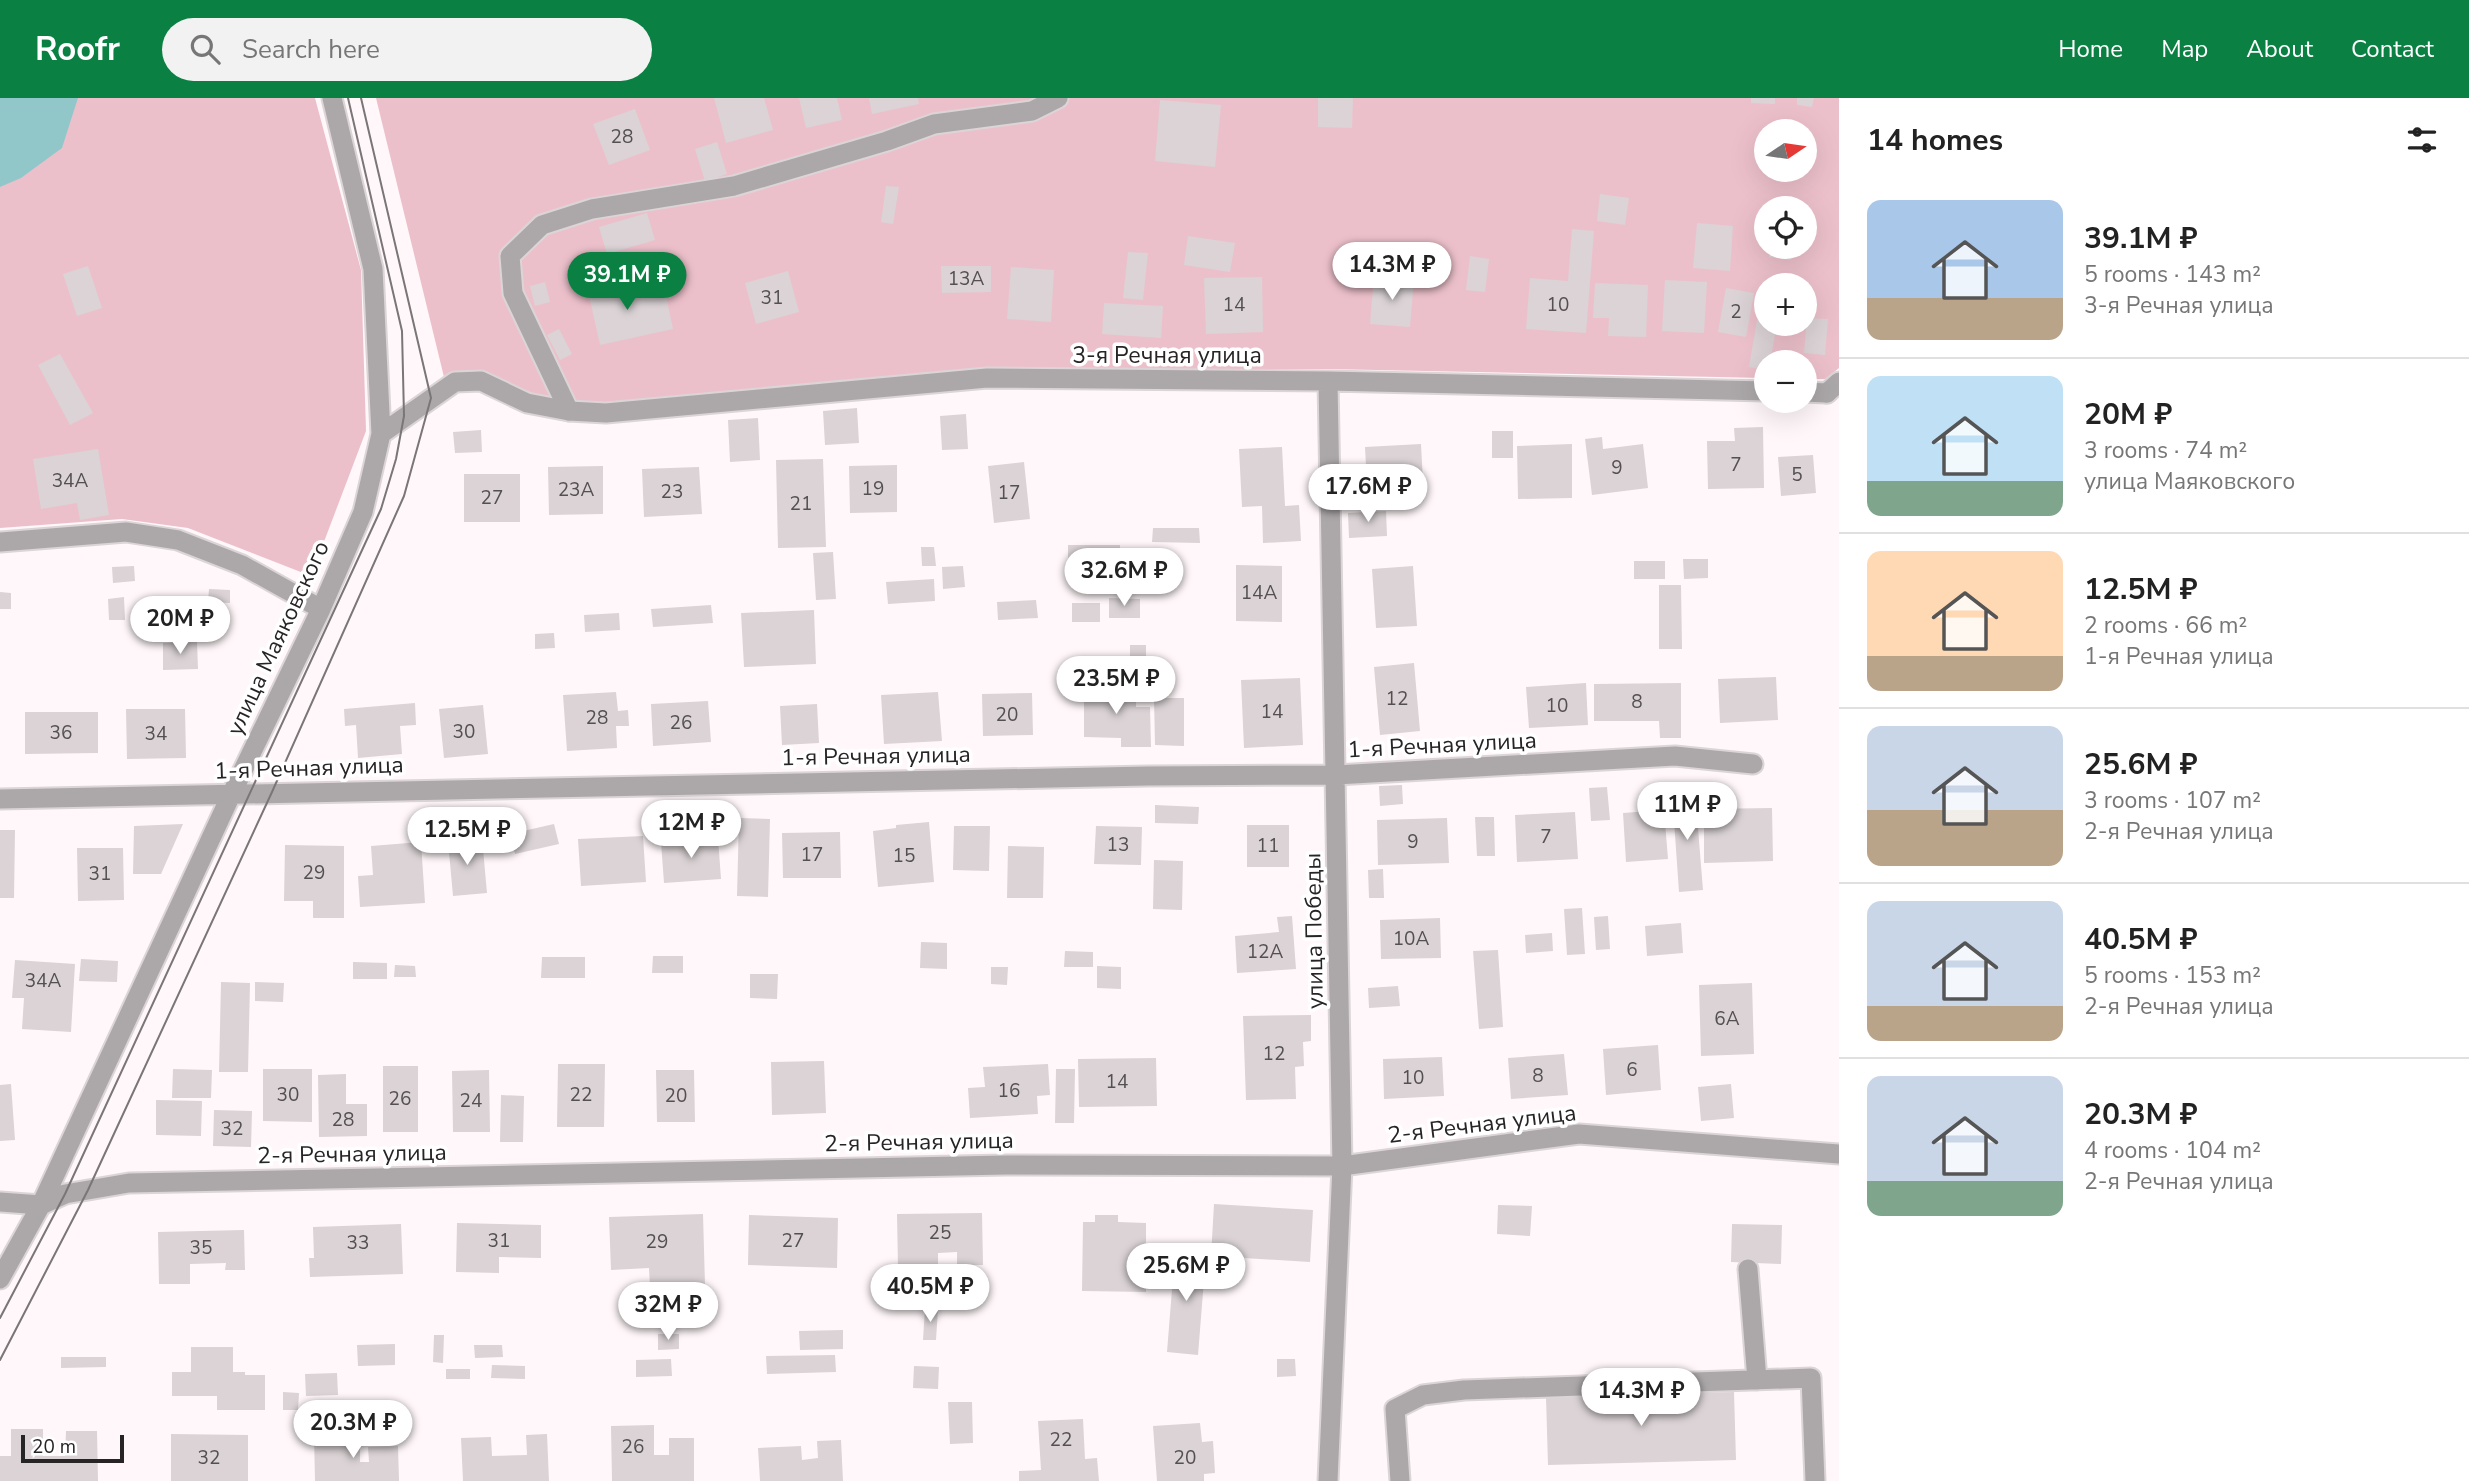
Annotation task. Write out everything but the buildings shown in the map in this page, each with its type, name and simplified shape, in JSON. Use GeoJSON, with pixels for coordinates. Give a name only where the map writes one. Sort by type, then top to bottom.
{"type":"FeatureCollection","features":[{"type":"Feature","properties":{"kind":"street","name":"улица Маяковского"},"geometry":{"type":"LineString","coordinates":[[0,1279],[41,1205],[231,795],[321,609],[363,512],[382,434],[373,270],[332,98]]}},
{"type":"Feature","properties":{"kind":"street"},"geometry":{"type":"LineString","coordinates":[[569,411],[513,293],[510,256],[542,225],[592,209],[734,186],[887,141],[934,124],[1032,111],[1058,98]]}},
{"type":"Feature","properties":{"kind":"street","name":"3-я Речная улица"},"geometry":{"type":"LineString","coordinates":[[382,434],[455,382],[481,381],[527,403],[569,411],[606,413],[987,378],[1328,381],[1754,391]]}},
{"type":"Feature","properties":{"kind":"street","name":"улица Победы"},"geometry":{"type":"LineString","coordinates":[[1328,381],[1342,1166],[1328,1481]]}},
{"type":"Feature","properties":{"kind":"street"},"geometry":{"type":"LineString","coordinates":[[0,542],[126,532],[178,540],[242,565],[321,609]]}},
{"type":"Feature","properties":{"kind":"street","name":"1-я Речная улица"},"geometry":{"type":"LineString","coordinates":[[0,799],[1135,776],[1336,775],[1675,756],[1753,764]]}},
{"type":"Feature","properties":{"kind":"street","name":"2-я Речная улица"},"geometry":{"type":"LineString","coordinates":[[0,1202],[41,1205],[65,1195],[129,1183],[1006,1165],[1342,1166],[1579,1134],[1839,1154]]}},
{"type":"Feature","properties":{"kind":"street"},"geometry":{"type":"LineString","coordinates":[[1748,1269],[1757,1380]]}},
{"type":"Feature","properties":{"kind":"street"},"geometry":{"type":"LineString","coordinates":[[1400,1481],[1395,1409],[1423,1395],[1464,1390],[1811,1378],[1815,1481]]}},
{"type":"Feature","properties":{"kind":"shaded area"},"geometry":{"type":"Polygon","coordinates":[[[0,98],[315,98],[361,270],[366,431],[311,576],[188,528],[122,519],[0,528],[0,98]]]}},
{"type":"Feature","properties":{"kind":"shaded area"},"geometry":{"type":"Polygon","coordinates":[[[376,98],[1839,98],[1839,368],[1825,379],[1817,379],[1817,350],[1754,350],[1754,378],[1326,369],[984,369],[604,405],[550,399],[470,372],[444,377],[376,98]]]}},
{"type":"Feature","properties":{"kind":"water"},"geometry":{"type":"Polygon","coordinates":[[[0,98],[78,98],[62,148],[21,178],[0,187],[0,98]]]}},
{"type":"Feature","properties":{"kind":"tram line"},"geometry":{"type":"LineString","coordinates":[[0,1318],[65,1194],[381,509],[396,459],[404,416],[402,331],[348,98]]}},
{"type":"Feature","properties":{"kind":"tram line"},"geometry":{"type":"LineString","coordinates":[[0,1360],[88,1190],[272,792],[404,496],[431,398],[361,98]]}}]}
